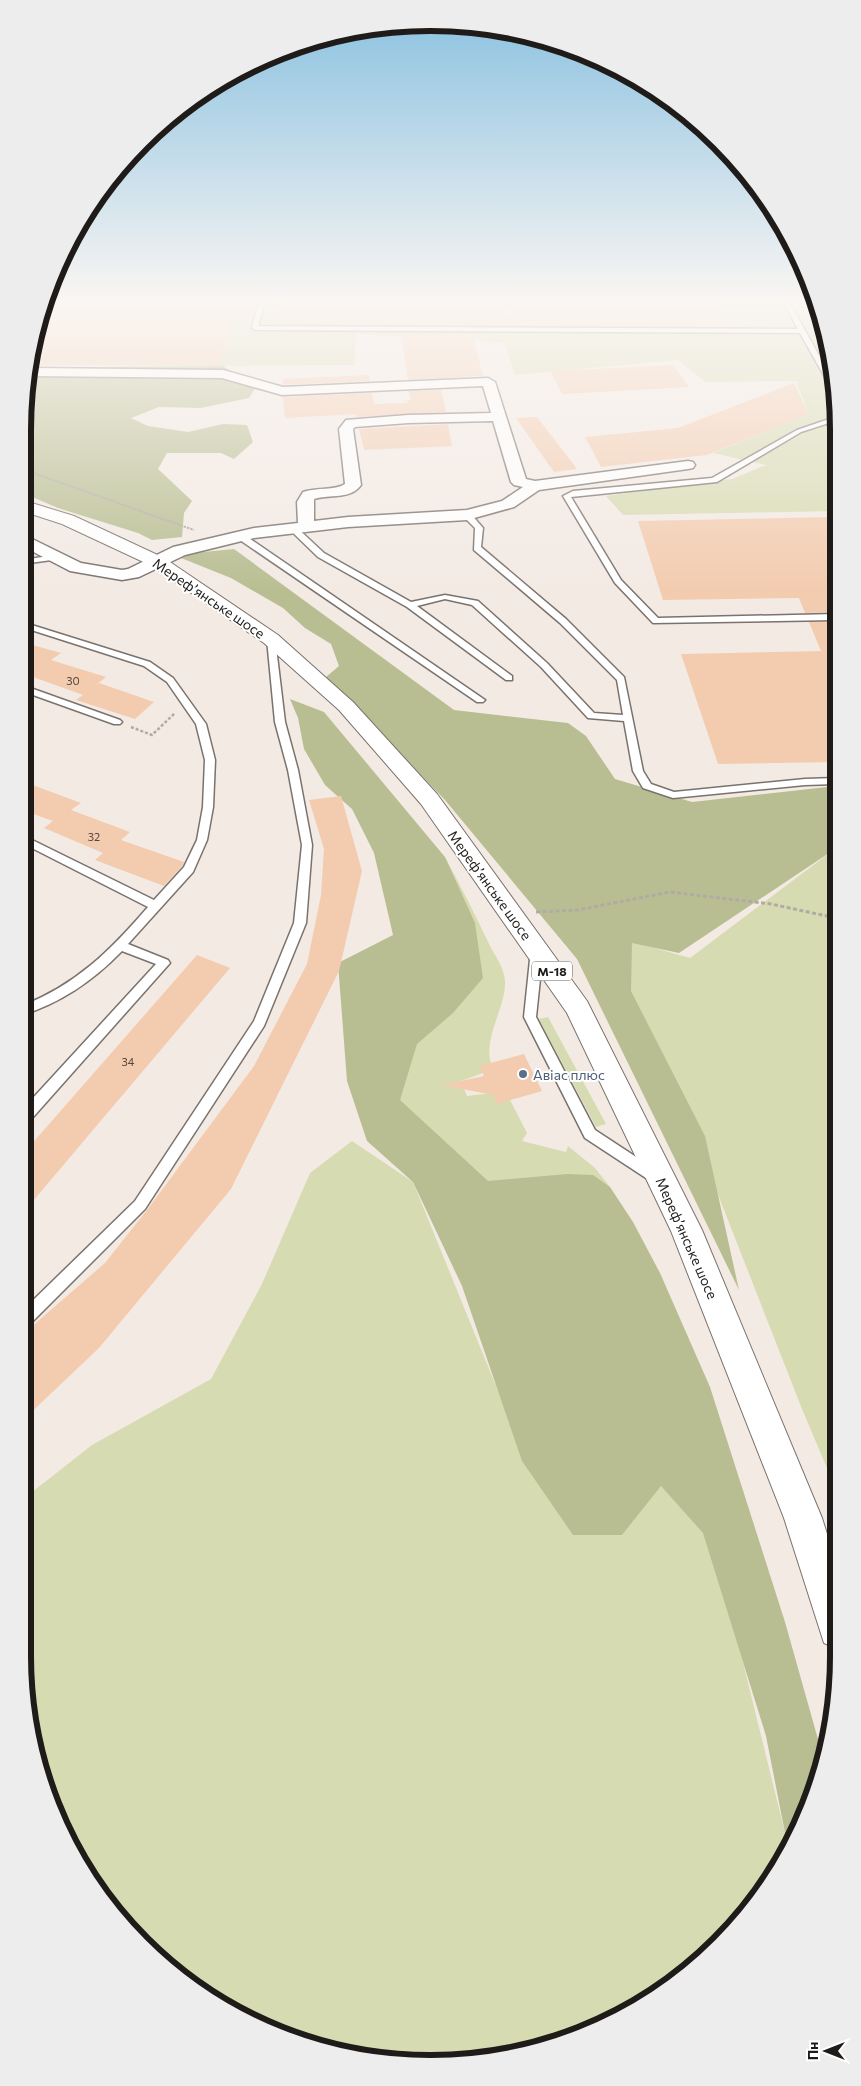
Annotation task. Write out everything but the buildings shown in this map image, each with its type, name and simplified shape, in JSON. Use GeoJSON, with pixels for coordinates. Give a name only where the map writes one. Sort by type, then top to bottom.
{"type":"FeatureCollection","features":[{"type":"Feature","properties":{"kind":"highway","name":"Мереф’янське шосе"},"geometry":{"type":"LineString","coordinates":[[31,508],[68,520],[158,562],[271,639],[346,706],[429,799],[578,1008],[686,1230],[803,1518],[830,1604]]}},
{"type":"Feature","properties":{"kind":"street"},"geometry":{"type":"LineString","coordinates":[[492,395],[519,482],[535,486],[688,465]]}},
{"type":"Feature","properties":{"kind":"street"},"geometry":{"type":"LineString","coordinates":[[299,528],[305,499],[308,495],[342,492],[353,485],[346,430],[350,423],[408,419],[499,417]]}},
{"type":"Feature","properties":{"kind":"street"},"geometry":{"type":"LineString","coordinates":[[31,544],[76,566],[113,574],[133,572],[179,551],[254,533],[348,522],[467,515],[508,504],[535,486]]}},
{"type":"Feature","properties":{"kind":"lane"},"geometry":{"type":"LineString","coordinates":[[830,421],[799,431],[714,480],[573,493],[567,496],[618,581],[656,621],[830,616]]}},
{"type":"Feature","properties":{"kind":"lane"},"geometry":{"type":"LineString","coordinates":[[467,515],[479,528],[477,548],[563,622],[621,679],[638,771],[647,786],[673,795],[830,781]]}},
{"type":"Feature","properties":{"kind":"lane"},"geometry":{"type":"LineString","coordinates":[[299,528],[321,555],[410,605],[509,678]]}},
{"type":"Feature","properties":{"kind":"lane"},"geometry":{"type":"LineString","coordinates":[[232,539],[480,700]]}},
{"type":"Feature","properties":{"kind":"lane"},"geometry":{"type":"LineString","coordinates":[[31,561],[56,557]]}},
{"type":"Feature","properties":{"kind":"lane"},"geometry":{"type":"LineString","coordinates":[[410,605],[445,597],[475,603],[544,665],[591,716],[629,718]]}},
{"type":"Feature","properties":{"kind":"lane"},"geometry":{"type":"LineString","coordinates":[[31,627],[147,664],[170,680],[187,701],[201,724],[210,760],[208,807],[202,840],[190,869],[102,965],[73,988],[31,1009]]}},
{"type":"Feature","properties":{"kind":"lane"},"geometry":{"type":"LineString","coordinates":[[31,1313],[140,1205],[260,1023],[300,923],[307,845],[293,770],[280,722],[271,639]]}},
{"type":"Feature","properties":{"kind":"lane"},"geometry":{"type":"LineString","coordinates":[[31,691],[117,722]]}},
{"type":"Feature","properties":{"kind":"lane"},"geometry":{"type":"LineString","coordinates":[[31,843],[155,906]]}},
{"type":"Feature","properties":{"kind":"lane"},"geometry":{"type":"LineString","coordinates":[[31,1110],[164,963],[120,946]]}},
{"type":"Feature","properties":{"kind":"lane"},"geometry":{"type":"LineString","coordinates":[[536,950],[530,1017],[590,1134],[662,1181]]}},
{"type":"Feature","properties":{"kind":"path"},"geometry":{"type":"LineString","coordinates":[[31,472],[232,539]]}},
{"type":"Feature","properties":{"kind":"path"},"geometry":{"type":"LineString","coordinates":[[117,722],[152,735],[187,701]]}},
{"type":"Feature","properties":{"kind":"path"},"geometry":{"type":"LineString","coordinates":[[511,914],[578,910],[670,892],[771,904],[830,917]]}},
{"type":"Feature","properties":{"kind":"green space"},"geometry":{"type":"Polygon","coordinates":[[[33,395],[251,395],[249,398],[201,408],[159,407],[131,418],[148,426],[188,432],[223,424],[247,425],[253,442],[234,459],[221,453],[167,453],[158,469],[192,501],[184,513],[182,537],[152,540],[138,533],[58,508],[31,496],[31,430],[33,420],[31,420],[33,395]]]}},
{"type":"Feature","properties":{"kind":"green space"},"geometry":{"type":"Polygon","coordinates":[[[802,395],[828,395],[830,511],[623,515],[606,496],[732,479],[766,465],[713,453],[809,414],[802,395]]]}},
{"type":"Feature","properties":{"kind":"green space"},"geometry":{"type":"Polygon","coordinates":[[[234,549],[454,710],[568,723],[586,736],[615,779],[692,802],[830,787],[830,853],[679,953],[632,943],[631,991],[705,1136],[739,1290],[577,959],[445,800],[326,677],[339,666],[331,644],[305,628],[283,608],[231,578],[181,558],[193,553],[234,549]]]}},
{"type":"Feature","properties":{"kind":"green space"},"geometry":{"type":"Polygon","coordinates":[[[290,699],[324,712],[445,857],[475,923],[483,978],[453,1013],[417,1044],[400,1100],[488,1181],[567,1174],[593,1175],[610,1187],[633,1222],[660,1273],[710,1387],[785,1622],[819,1744],[809,1784],[786,1837],[766,1736],[703,1533],[661,1486],[622,1535],[573,1535],[522,1461],[462,1286],[413,1182],[367,1141],[347,1081],[338,963],[393,935],[374,853],[352,809],[325,785],[304,749],[298,718],[290,699]]]}},
{"type":"Feature","properties":{"kind":"green space"},"geometry":{"type":"Polygon","coordinates":[[[830,853],[830,1475],[802,1409],[679,1095],[616,992],[623,939],[690,958],[830,853]]]}},
{"type":"Feature","properties":{"kind":"green space"},"geometry":{"type":"Polygon","coordinates":[[[445,857],[499,963],[505,981],[502,1002],[490,1043],[491,1063],[483,1073],[461,1081],[467,1096],[492,1093],[497,1103],[510,1100],[527,1133],[522,1141],[566,1152],[568,1146],[595,1168],[610,1187],[528,1218],[408,1154],[381,1079],[459,981],[445,857]]]}},
{"type":"Feature","properties":{"kind":"green space"},"geometry":{"type":"Polygon","coordinates":[[[548,1017],[606,1124],[596,1127],[539,1019],[548,1017]]]}},
{"type":"Feature","properties":{"kind":"green space"},"geometry":{"type":"Polygon","coordinates":[[[352,1141],[413,1182],[533,1477],[661,1486],[708,1520],[785,1838],[747,1899],[731,1919],[694,1956],[652,1987],[607,2014],[559,2034],[534,2041],[508,2047],[457,2054],[430,2055],[378,2051],[353,2047],[302,2034],[254,2014],[231,2001],[187,1972],[167,1956],[130,1919],[114,1899],[72,1832],[52,1784],[45,1759],[39,1733],[32,1682],[31,1493],[92,1445],[211,1379],[262,1284],[310,1173],[352,1141]]]}},
{"type":"Feature","properties":{"kind":"place","name":"Авіас плюс"},"geometry":{"type":"Point","coordinates":[523,1074]}}]}
